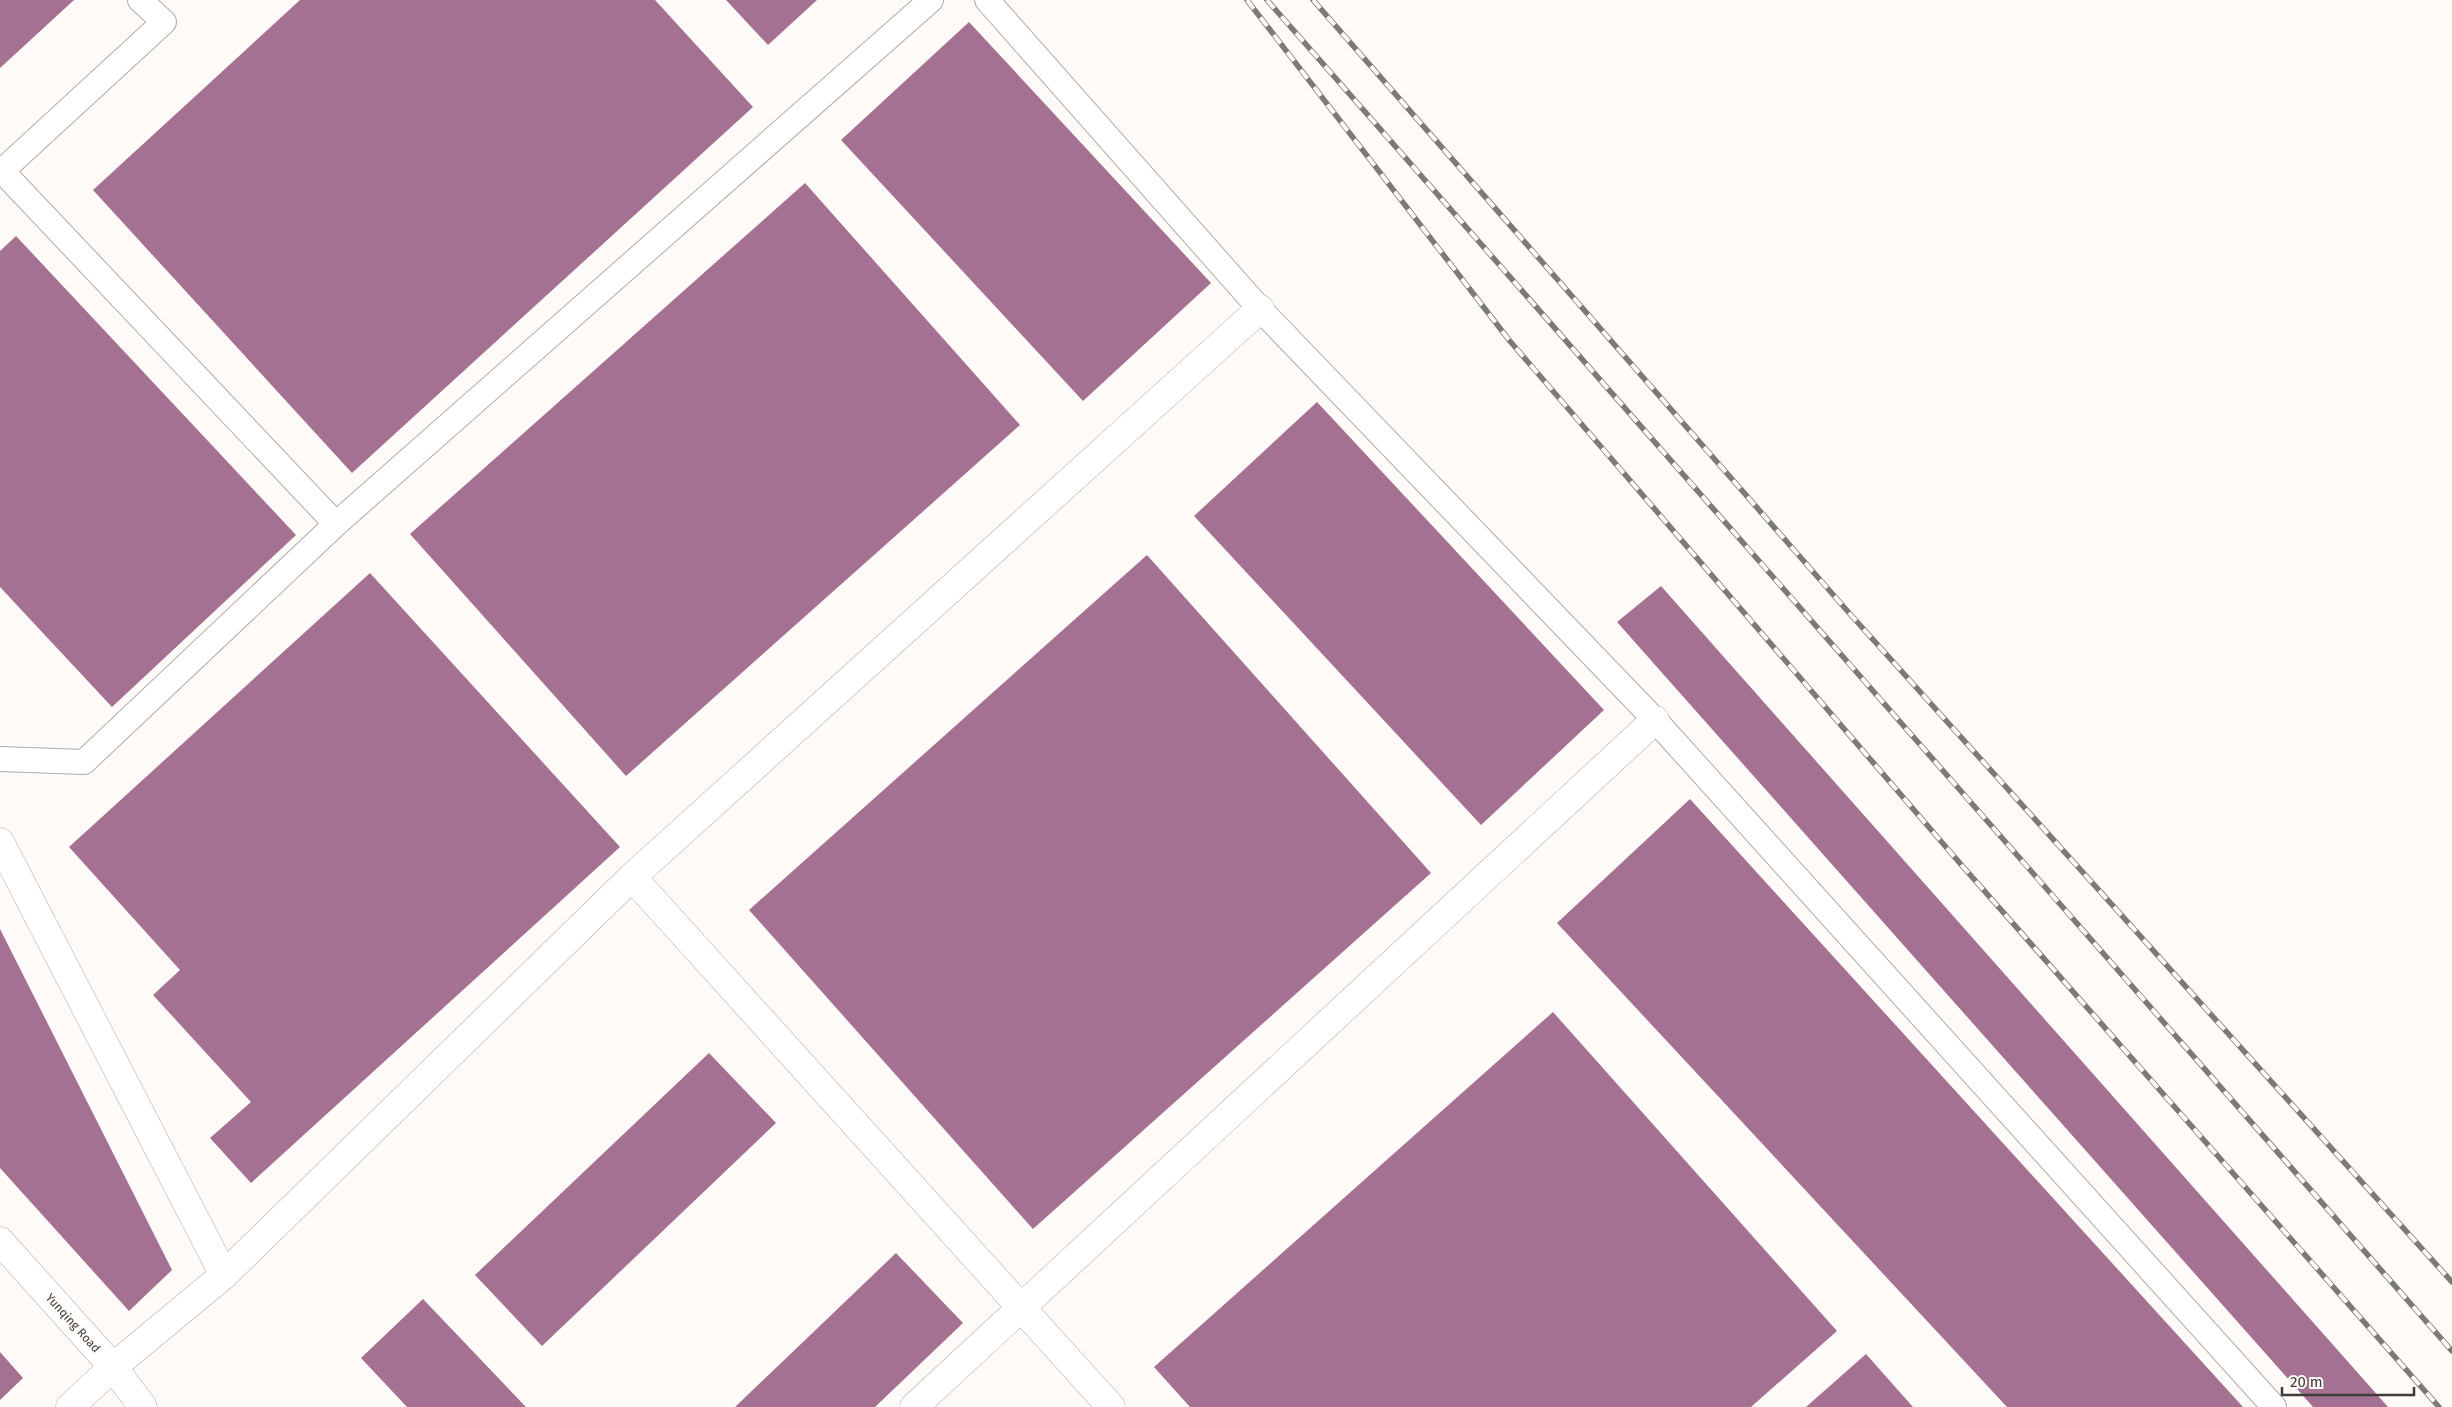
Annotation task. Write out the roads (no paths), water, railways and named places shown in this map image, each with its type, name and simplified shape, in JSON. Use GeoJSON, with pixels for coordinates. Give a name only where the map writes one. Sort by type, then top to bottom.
{"type":"FeatureCollection","features":[{"type":"Feature","properties":{"kind":"street"},"geometry":{"type":"LineString","coordinates":[[70,1407],[113,1367],[224,1275],[632,877],[1260,309]]}},
{"type":"Feature","properties":{"kind":"street"},"geometry":{"type":"LineString","coordinates":[[914,1407],[1655,720]]}},
{"type":"Feature","properties":{"kind":"street"},"geometry":{"type":"LineString","coordinates":[[0,842],[224,1275]]}},
{"type":"Feature","properties":{"kind":"street"},"geometry":{"type":"LineString","coordinates":[[632,877],[1111,1407]]}},
{"type":"Feature","properties":{"kind":"street","name":"Yunqing Road"},"geometry":{"type":"LineString","coordinates":[[0,1242],[113,1367],[143,1407]]}},
{"type":"Feature","properties":{"kind":"lane"},"geometry":{"type":"LineString","coordinates":[[140,0],[164,22],[2,171],[336,524]]}},
{"type":"Feature","properties":{"kind":"lane"},"geometry":{"type":"LineString","coordinates":[[0,759],[84,762],[336,524],[931,0]]}},
{"type":"Feature","properties":{"kind":"lane"},"geometry":{"type":"LineString","coordinates":[[987,0],[1260,309],[1655,720],[2274,1407]]}},
{"type":"Feature","properties":{"kind":"railway"},"geometry":{"type":"LineString","coordinates":[[1247,0],[1509,340],[1958,861],[2439,1407]]}},
{"type":"Feature","properties":{"kind":"railway"},"geometry":{"type":"LineString","coordinates":[[1267,0],[2452,1351]]}},
{"type":"Feature","properties":{"kind":"railway"},"geometry":{"type":"LineString","coordinates":[[1313,0],[1850,614],[2452,1282]]}}]}
